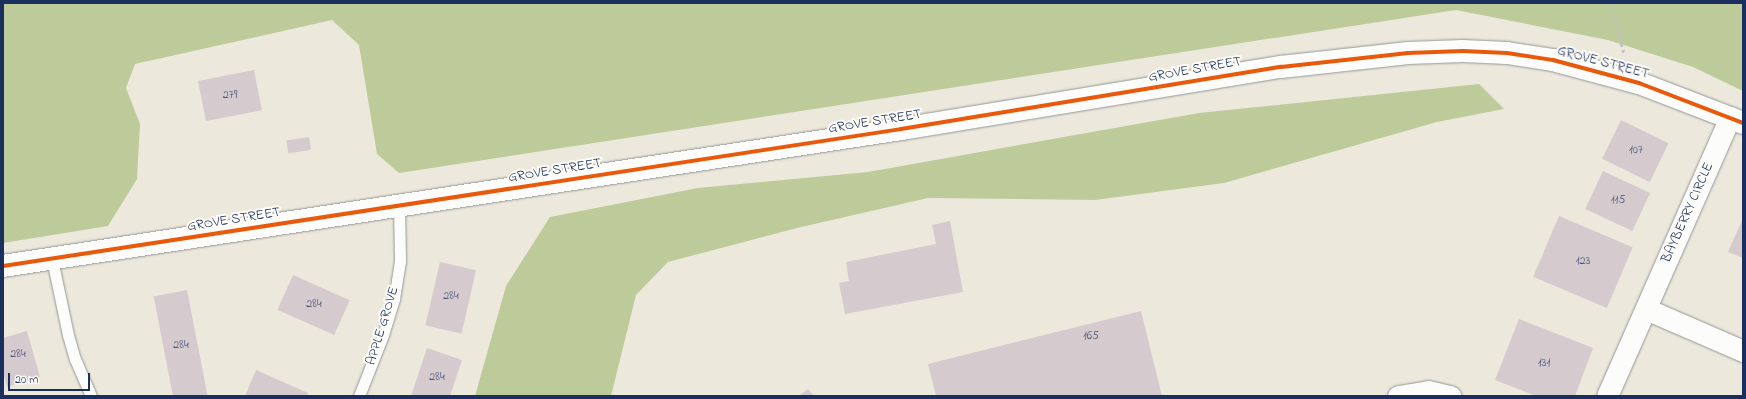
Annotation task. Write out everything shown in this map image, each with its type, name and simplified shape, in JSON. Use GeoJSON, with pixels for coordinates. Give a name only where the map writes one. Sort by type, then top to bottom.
{"type":"FeatureCollection","features":[{"type":"Feature","properties":{"kind":"street","name":"GROVE STREET"},"geometry":{"type":"LineString","coordinates":[[3,266],[908,128],[1281,67],[1408,53],[1478,52],[1553,60],[1639,83],[1736,120]]}},
{"type":"Feature","properties":{"kind":"street","name":"BAYBERRY CIRCLE"},"geometry":{"type":"LineString","coordinates":[[1607,396],[1646,309],[1736,120]]}},
{"type":"Feature","properties":{"kind":"street"},"geometry":{"type":"LineString","coordinates":[[1646,309],[1743,351]]}},
{"type":"Feature","properties":{"kind":"street"},"geometry":{"type":"LineString","coordinates":[[1398,396],[1428,391],[1450,396]]}},
{"type":"Feature","properties":{"kind":"lane","name":"APPLE GROVE"},"geometry":{"type":"LineString","coordinates":[[359,396],[383,335],[394,299],[400,261],[399,206]]}},
{"type":"Feature","properties":{"kind":"lane"},"geometry":{"type":"LineString","coordinates":[[52,259],[68,335],[75,359],[91,396]]}},
{"type":"Feature","properties":{"kind":"green space"},"geometry":{"type":"Polygon","coordinates":[[[3,3],[1743,3],[1743,91],[1693,67],[1608,40],[1456,10],[399,173],[377,154],[359,45],[332,20],[135,64],[126,88],[140,124],[137,179],[108,226],[3,243],[3,3]]]}},
{"type":"Feature","properties":{"kind":"green space"},"geometry":{"type":"Polygon","coordinates":[[[1479,84],[1504,109],[1437,122],[1224,183],[1095,200],[928,198],[797,228],[668,262],[636,295],[611,396],[475,396],[506,286],[550,217],[698,188],[868,172],[1199,113],[1479,84]]]}},
{"type":"Feature","properties":{"kind":"building"},"geometry":{"type":"Polygon","coordinates":[[[254,70],[262,110],[206,121],[198,81],[254,70]]]}},
{"type":"Feature","properties":{"kind":"building"},"geometry":{"type":"Polygon","coordinates":[[[1621,120],[1669,143],[1650,182],[1602,159],[1621,120]]]}},
{"type":"Feature","properties":{"kind":"building"},"geometry":{"type":"Polygon","coordinates":[[[309,137],[311,150],[288,153],[286,141],[309,137]]]}},
{"type":"Feature","properties":{"kind":"building"},"geometry":{"type":"Polygon","coordinates":[[[1603,171],[1650,193],[1632,231],[1585,209],[1603,171]]]}},
{"type":"Feature","properties":{"kind":"building"},"geometry":{"type":"Polygon","coordinates":[[[1559,216],[1633,247],[1607,308],[1533,277],[1559,216]]]}},
{"type":"Feature","properties":{"kind":"building"},"geometry":{"type":"Polygon","coordinates":[[[1743,218],[1743,258],[1728,252],[1743,218]]]}},
{"type":"Feature","properties":{"kind":"building"},"geometry":{"type":"Polygon","coordinates":[[[950,221],[963,292],[845,314],[839,283],[849,281],[846,262],[936,244],[932,225],[950,221]]]}},
{"type":"Feature","properties":{"kind":"building"},"geometry":{"type":"Polygon","coordinates":[[[440,262],[476,270],[461,334],[425,325],[440,262]]]}},
{"type":"Feature","properties":{"kind":"building"},"geometry":{"type":"Polygon","coordinates":[[[293,275],[350,300],[334,335],[278,310],[293,275]]]}},
{"type":"Feature","properties":{"kind":"building"},"geometry":{"type":"Polygon","coordinates":[[[187,290],[208,396],[173,396],[154,296],[187,290]]]}},
{"type":"Feature","properties":{"kind":"building"},"geometry":{"type":"Polygon","coordinates":[[[1141,311],[1162,396],[936,396],[928,364],[1141,311]]]}},
{"type":"Feature","properties":{"kind":"building"},"geometry":{"type":"Polygon","coordinates":[[[1519,319],[1593,348],[1575,396],[1536,396],[1495,380],[1519,319]]]}},
{"type":"Feature","properties":{"kind":"building"},"geometry":{"type":"Polygon","coordinates":[[[27,331],[40,377],[7,387],[3,372],[3,338],[27,331]]]}},
{"type":"Feature","properties":{"kind":"building"},"geometry":{"type":"Polygon","coordinates":[[[427,348],[462,360],[450,396],[411,396],[427,348]]]}},
{"type":"Feature","properties":{"kind":"building"},"geometry":{"type":"Polygon","coordinates":[[[256,370],[308,393],[307,396],[245,396],[256,370]]]}},
{"type":"Feature","properties":{"kind":"building"},"geometry":{"type":"Polygon","coordinates":[[[808,389],[814,396],[799,396],[808,389]]]}},
{"type":"Feature","properties":{"kind":"cycle path"},"geometry":{"type":"LineString","coordinates":[[3,266],[901,129],[1281,67],[1408,53],[1463,51],[1507,53],[1553,60],[1639,83],[1743,123]]}}]}
